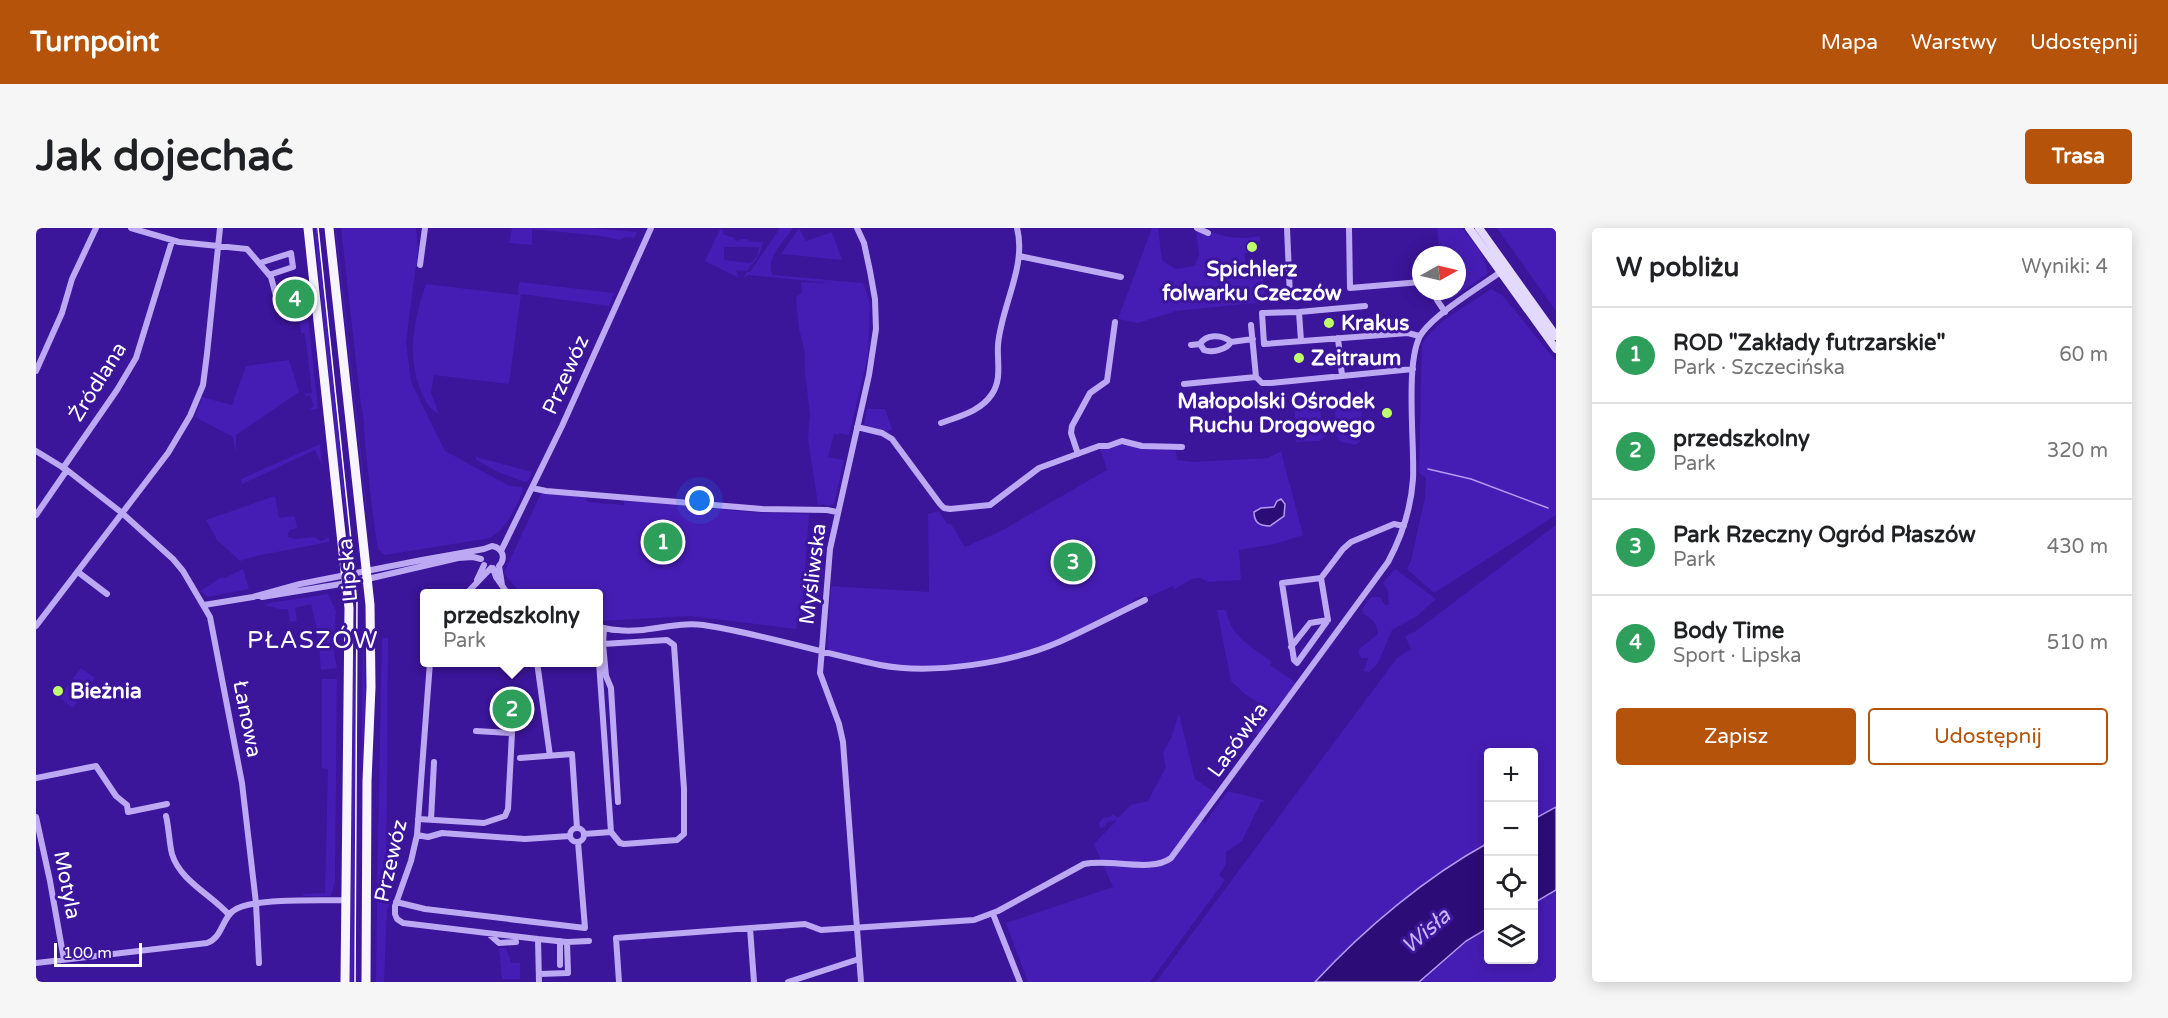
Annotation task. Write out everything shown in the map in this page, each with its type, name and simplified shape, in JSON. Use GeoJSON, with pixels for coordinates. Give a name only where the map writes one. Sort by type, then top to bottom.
{"type":"FeatureCollection","features":[{"type":"Feature","properties":{"kind":"main road","name":"Lipska"},"geometry":{"type":"LineString","coordinates":[[308,228],[347,579],[349,624],[345,982]]}},
{"type":"Feature","properties":{"kind":"main road","name":"Lipska"},"geometry":{"type":"LineString","coordinates":[[329,228],[368,575],[371,687],[367,781],[366,982]]}},
{"type":"Feature","properties":{"kind":"main road"},"geometry":{"type":"LineString","coordinates":[[1469,228],[1556,336]]}},
{"type":"Feature","properties":{"kind":"main road"},"geometry":{"type":"LineString","coordinates":[[1479,228],[1556,349]]}},
{"type":"Feature","properties":{"kind":"street"},"geometry":{"type":"LineString","coordinates":[[36,371],[62,313],[72,279],[96,228]]}},
{"type":"Feature","properties":{"kind":"street"},"geometry":{"type":"LineString","coordinates":[[131,228],[172,241],[247,249],[269,275],[280,311]]}},
{"type":"Feature","properties":{"kind":"street"},"geometry":{"type":"LineString","coordinates":[[36,626],[179,438],[190,416],[203,385],[220,228]]}},
{"type":"Feature","properties":{"kind":"street"},"geometry":{"type":"LineString","coordinates":[[420,265],[425,228]]}},
{"type":"Feature","properties":{"kind":"street","name":"Przewóz"},"geometry":{"type":"LineString","coordinates":[[490,565],[503,557],[498,549],[509,535],[532,488],[651,228]]}},
{"type":"Feature","properties":{"kind":"street","name":"Myśliwska"},"geometry":{"type":"LineString","coordinates":[[857,228],[864,243],[870,271],[876,322],[869,375],[830,549],[820,677],[839,724],[843,742],[861,982]]}},
{"type":"Feature","properties":{"kind":"street"},"geometry":{"type":"LineString","coordinates":[[941,423],[977,409],[995,389],[999,377],[998,343],[1018,256],[1017,228]]}},
{"type":"Feature","properties":{"kind":"street"},"geometry":{"type":"LineString","coordinates":[[1197,228],[1208,233]]}},
{"type":"Feature","properties":{"kind":"street"},"geometry":{"type":"LineString","coordinates":[[1287,228],[1290,297]]}},
{"type":"Feature","properties":{"kind":"street"},"geometry":{"type":"LineString","coordinates":[[1349,228],[1350,288],[1412,283]]}},
{"type":"Feature","properties":{"kind":"street","name":"Źródlana"},"geometry":{"type":"LineString","coordinates":[[36,515],[136,358],[172,241]]}},
{"type":"Feature","properties":{"kind":"street"},"geometry":{"type":"LineString","coordinates":[[260,263],[291,253],[293,267],[269,275]]}},
{"type":"Feature","properties":{"kind":"street"},"geometry":{"type":"LineString","coordinates":[[1018,256],[1120,277]]}},
{"type":"Feature","properties":{"kind":"street"},"geometry":{"type":"LineString","coordinates":[[1365,306],[1262,313],[1264,344],[1408,333],[1419,336],[1429,324],[1504,270]]}},
{"type":"Feature","properties":{"kind":"street"},"geometry":{"type":"LineString","coordinates":[[1437,300],[1445,312]]}},
{"type":"Feature","properties":{"kind":"street"},"geometry":{"type":"LineString","coordinates":[[1299,312],[1301,341]]}},
{"type":"Feature","properties":{"kind":"street"},"geometry":{"type":"LineString","coordinates":[[1078,454],[1071,433],[1072,426],[1090,393],[1107,381],[1115,322]]}},
{"type":"Feature","properties":{"kind":"street"},"geometry":{"type":"LineString","coordinates":[[1251,326],[1256,377],[1262,383],[1413,369]]}},
{"type":"Feature","properties":{"kind":"street"},"geometry":{"type":"LineString","coordinates":[[1191,345],[1200,344],[1208,336],[1224,337],[1231,342]]}},
{"type":"Feature","properties":{"kind":"street","name":"Lasówka"},"geometry":{"type":"LineString","coordinates":[[993,914],[1084,864],[1100,862],[1159,864],[1171,858],[1376,580],[1393,554],[1411,501],[1413,369],[1419,336]]}},
{"type":"Feature","properties":{"kind":"street"},"geometry":{"type":"LineString","coordinates":[[1338,338],[1342,376]]}},
{"type":"Feature","properties":{"kind":"street"},"geometry":{"type":"LineString","coordinates":[[1200,344],[1204,350],[1209,351],[1225,348],[1231,342],[1252,339]]}},
{"type":"Feature","properties":{"kind":"street"},"geometry":{"type":"LineString","coordinates":[[1184,384],[1256,377]]}},
{"type":"Feature","properties":{"kind":"street"},"geometry":{"type":"LineString","coordinates":[[857,427],[882,433],[892,439],[940,504],[950,509],[981,507],[994,503],[1039,468],[1099,446],[1108,446],[1122,441],[1142,446],[1182,447]]}},
{"type":"Feature","properties":{"kind":"street","name":"Łanowa"},"geometry":{"type":"LineString","coordinates":[[36,451],[65,469],[122,513],[178,564],[210,617],[243,783],[256,903],[258,963]]}},
{"type":"Feature","properties":{"kind":"street"},"geometry":{"type":"LineString","coordinates":[[532,488],[762,509],[837,512]]}},
{"type":"Feature","properties":{"kind":"street"},"geometry":{"type":"LineString","coordinates":[[1321,578],[1328,620],[1297,663],[1291,647],[1282,583],[1321,578],[1343,549],[1352,542],[1394,524],[1404,526]]}},
{"type":"Feature","properties":{"kind":"street"},"geometry":{"type":"LineString","coordinates":[[368,575],[489,546],[498,549]]}},
{"type":"Feature","properties":{"kind":"street"},"geometry":{"type":"LineString","coordinates":[[484,549],[490,565],[505,589]]}},
{"type":"Feature","properties":{"kind":"street"},"geometry":{"type":"LineString","coordinates":[[204,605],[253,597],[300,584],[347,579],[458,558],[473,557],[490,565]]}},
{"type":"Feature","properties":{"kind":"street"},"geometry":{"type":"LineString","coordinates":[[470,589],[490,565]]}},
{"type":"Feature","properties":{"kind":"street"},"geometry":{"type":"LineString","coordinates":[[78,572],[104,594]]}},
{"type":"Feature","properties":{"kind":"street"},"geometry":{"type":"LineString","coordinates":[[603,627],[617,630],[678,624],[702,625],[881,665],[946,668],[1014,658],[1060,642],[1145,600]]}},
{"type":"Feature","properties":{"kind":"street"},"geometry":{"type":"LineString","coordinates":[[1291,647],[1310,623],[1328,620]]}},
{"type":"Feature","properties":{"kind":"street"},"geometry":{"type":"LineString","coordinates":[[599,667],[597,696],[611,831],[620,843],[624,844],[681,838],[684,834],[684,789],[674,645],[667,640],[603,645]]}},
{"type":"Feature","properties":{"kind":"street"},"geometry":{"type":"LineString","coordinates":[[603,657],[606,676],[611,688],[618,802]]}},
{"type":"Feature","properties":{"kind":"street","name":"Przewóz"},"geometry":{"type":"LineString","coordinates":[[430,667],[417,835],[411,861],[396,903],[395,914],[401,923],[489,934]]}},
{"type":"Feature","properties":{"kind":"street"},"geometry":{"type":"LineString","coordinates":[[540,667],[550,756]]}},
{"type":"Feature","properties":{"kind":"street"},"geometry":{"type":"LineString","coordinates":[[418,819],[484,823],[506,816],[512,733],[476,731]]}},
{"type":"Feature","properties":{"kind":"street"},"geometry":{"type":"LineString","coordinates":[[520,758],[572,754],[578,828]]}},
{"type":"Feature","properties":{"kind":"street"},"geometry":{"type":"LineString","coordinates":[[430,820],[434,762]]}},
{"type":"Feature","properties":{"kind":"street"},"geometry":{"type":"LineString","coordinates":[[36,778],[96,766],[116,796],[127,805],[128,812],[165,805]]}},
{"type":"Feature","properties":{"kind":"street"},"geometry":{"type":"LineString","coordinates":[[606,771],[616,770]]}},
{"type":"Feature","properties":{"kind":"street"},"geometry":{"type":"LineString","coordinates":[[166,816],[173,855],[180,867],[187,877],[229,915]]}},
{"type":"Feature","properties":{"kind":"street","name":"Motyla"},"geometry":{"type":"LineString","coordinates":[[36,817],[50,881],[63,960]]}},
{"type":"Feature","properties":{"kind":"street"},"geometry":{"type":"LineString","coordinates":[[570,836],[572,830],[582,829],[583,839],[578,842]]}},
{"type":"Feature","properties":{"kind":"street"},"geometry":{"type":"LineString","coordinates":[[584,834],[611,831]]}},
{"type":"Feature","properties":{"kind":"street"},"geometry":{"type":"LineString","coordinates":[[417,835],[428,837],[442,833],[525,839],[570,836]]}},
{"type":"Feature","properties":{"kind":"street"},"geometry":{"type":"LineString","coordinates":[[570,836],[572,840],[578,842]]}},
{"type":"Feature","properties":{"kind":"street"},"geometry":{"type":"LineString","coordinates":[[396,903],[446,912],[585,928],[578,842]]}},
{"type":"Feature","properties":{"kind":"street"},"geometry":{"type":"LineString","coordinates":[[36,963],[207,943],[216,938],[229,915],[239,907],[256,903],[346,900]]}},
{"type":"Feature","properties":{"kind":"street"},"geometry":{"type":"LineString","coordinates":[[620,982],[616,938],[805,924],[821,930],[964,921],[993,914],[1020,982]]}},
{"type":"Feature","properties":{"kind":"street"},"geometry":{"type":"LineString","coordinates":[[750,928],[754,982]]}},
{"type":"Feature","properties":{"kind":"street"},"geometry":{"type":"LineString","coordinates":[[489,934],[567,942],[589,940]]}},
{"type":"Feature","properties":{"kind":"street"},"geometry":{"type":"LineString","coordinates":[[489,934],[499,943],[516,942]]}},
{"type":"Feature","properties":{"kind":"street"},"geometry":{"type":"LineString","coordinates":[[538,939],[539,982]]}},
{"type":"Feature","properties":{"kind":"street"},"geometry":{"type":"LineString","coordinates":[[560,941],[560,964]]}},
{"type":"Feature","properties":{"kind":"street"},"geometry":{"type":"LineString","coordinates":[[539,974],[568,973],[567,942]]}},
{"type":"Feature","properties":{"kind":"street"},"geometry":{"type":"LineString","coordinates":[[788,982],[859,958]]}},
{"type":"Feature","properties":{"kind":"shaded area"},"geometry":{"type":"Polygon","coordinates":[[[314,228],[317,228],[318,236],[350,546],[337,455],[314,228]]]}},
{"type":"Feature","properties":{"kind":"shaded area"},"geometry":{"type":"Polygon","coordinates":[[[336,228],[367,509],[366,509],[336,228]]]}},
{"type":"Feature","properties":{"kind":"shaded area"},"geometry":{"type":"Polygon","coordinates":[[[341,228],[416,228],[418,250],[406,342],[411,382],[445,451],[510,486],[522,487],[523,491],[506,523],[490,538],[385,555],[378,550],[341,228]]]}},
{"type":"Feature","properties":{"kind":"shaded area"},"geometry":{"type":"Polygon","coordinates":[[[512,228],[591,228],[637,232],[634,238],[625,237],[620,240],[532,229],[532,245],[509,243],[512,228]]]}},
{"type":"Feature","properties":{"kind":"shaded area"},"geometry":{"type":"Polygon","coordinates":[[[780,228],[793,228],[773,257],[771,269],[773,275],[863,283],[870,304],[868,356],[849,435],[834,434],[828,457],[844,460],[834,504],[828,506],[818,505],[808,439],[810,414],[805,353],[799,329],[796,297],[802,293],[801,282],[830,283],[748,275],[743,279],[780,228]]]}},
{"type":"Feature","properties":{"kind":"shaded area"},"geometry":{"type":"Polygon","coordinates":[[[799,228],[806,241],[832,232],[842,260],[781,254],[799,228]]]}},
{"type":"Feature","properties":{"kind":"shaded area"},"geometry":{"type":"Polygon","coordinates":[[[1152,228],[1158,228],[1162,260],[1175,269],[1195,266],[1199,255],[1196,230],[1209,236],[1213,232],[1236,238],[1260,236],[1260,241],[1248,240],[1247,253],[1244,253],[1246,266],[1262,265],[1265,302],[1176,311],[1138,323],[1118,319],[1152,228]]]}},
{"type":"Feature","properties":{"kind":"shaded area"},"geometry":{"type":"Polygon","coordinates":[[[1437,228],[1462,228],[1485,261],[1487,274],[1466,289],[1466,246],[1439,246],[1437,228]]]}},
{"type":"Feature","properties":{"kind":"shaded area"},"geometry":{"type":"Polygon","coordinates":[[[1497,228],[1556,228],[1556,311],[1497,228]]]}},
{"type":"Feature","properties":{"kind":"shaded area"},"geometry":{"type":"Polygon","coordinates":[[[720,229],[724,231],[723,234],[734,240],[747,239],[747,241],[763,242],[759,255],[757,255],[759,247],[724,247],[724,260],[749,263],[758,257],[747,271],[736,270],[741,279],[705,261],[720,229]]]}},
{"type":"Feature","properties":{"kind":"shaded area"},"geometry":{"type":"Polygon","coordinates":[[[519,282],[614,293],[609,306],[521,294],[509,384],[434,375],[431,393],[439,414],[435,412],[427,404],[416,376],[413,349],[415,323],[426,284],[518,295],[519,282]]]}},
{"type":"Feature","properties":{"kind":"shaded area"},"geometry":{"type":"Polygon","coordinates":[[[1491,289],[1502,295],[1556,361],[1556,515],[1434,593],[1407,569],[1411,561],[1425,497],[1426,478],[1419,473],[1422,345],[1435,328],[1491,289]]]}},
{"type":"Feature","properties":{"kind":"shaded area"},"geometry":{"type":"Polygon","coordinates":[[[305,290],[318,409],[312,410],[310,408],[314,406],[310,395],[305,394],[312,393],[305,333],[301,333],[299,315],[303,313],[300,291],[305,290]]]}},
{"type":"Feature","properties":{"kind":"shaded area"},"geometry":{"type":"Polygon","coordinates":[[[289,360],[299,392],[236,435],[236,453],[233,437],[195,417],[202,397],[232,405],[246,366],[289,360]]]}},
{"type":"Feature","properties":{"kind":"shaded area"},"geometry":{"type":"Polygon","coordinates":[[[1359,391],[1370,392],[1371,397],[1365,397],[1356,439],[1361,441],[1355,445],[1341,442],[1337,436],[1334,397],[1359,394],[1359,391]]]}},
{"type":"Feature","properties":{"kind":"shaded area"},"geometry":{"type":"Polygon","coordinates":[[[1319,396],[1322,429],[1327,429],[1326,436],[1319,441],[1296,442],[1293,425],[1296,424],[1293,398],[1319,396]]]}},
{"type":"Feature","properties":{"kind":"shaded area"},"geometry":{"type":"Polygon","coordinates":[[[867,409],[885,409],[892,429],[887,432],[864,425],[867,409]]]}},
{"type":"Feature","properties":{"kind":"shaded area"},"geometry":{"type":"Polygon","coordinates":[[[318,416],[322,466],[315,450],[242,484],[241,479],[320,444],[318,416]]]}},
{"type":"Feature","properties":{"kind":"shaded area"},"geometry":{"type":"Polygon","coordinates":[[[1120,445],[1176,451],[1177,460],[1193,462],[1268,458],[1281,451],[1303,535],[1275,544],[1239,550],[1241,580],[1208,582],[1195,578],[1174,590],[1173,586],[1146,598],[1144,595],[1135,599],[1130,605],[1060,641],[1014,657],[946,667],[881,665],[827,651],[831,586],[929,592],[928,514],[939,511],[947,524],[951,524],[965,547],[1001,531],[1107,470],[1100,448],[1109,449],[1120,445]]]}},
{"type":"Feature","properties":{"kind":"shaded area"},"geometry":{"type":"Polygon","coordinates":[[[476,457],[532,472],[529,480],[525,482],[498,472],[476,460],[476,457]]]}},
{"type":"Feature","properties":{"kind":"shaded area"},"geometry":{"type":"Polygon","coordinates":[[[541,493],[585,497],[588,502],[624,505],[624,500],[748,512],[809,514],[803,597],[796,629],[690,616],[603,621],[603,589],[517,589],[504,573],[541,493]]]}},
{"type":"Feature","properties":{"kind":"shaded area"},"geometry":{"type":"Polygon","coordinates":[[[275,496],[279,518],[295,517],[297,528],[290,530],[288,537],[295,539],[314,537],[321,541],[329,537],[329,542],[240,561],[217,540],[206,520],[275,496]]]}},
{"type":"Feature","properties":{"kind":"shaded area"},"geometry":{"type":"Polygon","coordinates":[[[1556,525],[1556,807],[1538,817],[1538,748],[1484,748],[1484,845],[1434,876],[1340,955],[1315,982],[1156,982],[1397,658],[1411,649],[1405,636],[1416,631],[1556,525]]]}},
{"type":"Feature","properties":{"kind":"shaded area"},"geometry":{"type":"Polygon","coordinates":[[[243,569],[249,589],[208,597],[200,591],[222,577],[223,579],[243,569]]]}},
{"type":"Feature","properties":{"kind":"shaded area"},"geometry":{"type":"Polygon","coordinates":[[[1395,569],[1436,599],[1417,616],[1392,630],[1378,663],[1369,672],[1364,671],[1368,658],[1361,658],[1358,652],[1378,634],[1377,627],[1363,614],[1362,609],[1371,597],[1380,597],[1385,605],[1389,604],[1388,591],[1383,583],[1395,569]]]}},
{"type":"Feature","properties":{"kind":"shaded area"},"geometry":{"type":"Polygon","coordinates":[[[328,594],[336,611],[333,648],[337,668],[321,670],[318,635],[311,604],[295,608],[297,621],[290,622],[288,609],[265,606],[269,603],[328,594]]]}},
{"type":"Feature","properties":{"kind":"shaded area"},"geometry":{"type":"Polygon","coordinates":[[[363,610],[365,701],[360,982],[363,610]]]}},
{"type":"Feature","properties":{"kind":"shaded area"},"geometry":{"type":"Polygon","coordinates":[[[1217,610],[1226,610],[1228,619],[1237,634],[1272,662],[1270,665],[1296,683],[1282,703],[1278,704],[1258,734],[1253,734],[1270,710],[1245,694],[1231,681],[1217,610]]]}},
{"type":"Feature","properties":{"kind":"shaded area"},"geometry":{"type":"Polygon","coordinates":[[[382,638],[388,638],[386,893],[377,894],[382,638]]]}},
{"type":"Feature","properties":{"kind":"shaded area"},"geometry":{"type":"Polygon","coordinates":[[[353,654],[356,654],[353,982],[350,982],[353,654]]]}},
{"type":"Feature","properties":{"kind":"shaded area"},"geometry":{"type":"Polygon","coordinates":[[[81,668],[95,678],[73,708],[59,697],[81,668]]]}},
{"type":"Feature","properties":{"kind":"shaded area"},"geometry":{"type":"Polygon","coordinates":[[[322,679],[337,679],[335,882],[331,896],[305,896],[301,894],[325,893],[328,769],[322,768],[322,679]]]}},
{"type":"Feature","properties":{"kind":"shaded area"},"geometry":{"type":"Polygon","coordinates":[[[1179,713],[1195,779],[1216,793],[1202,814],[1204,824],[1228,791],[1266,801],[1261,802],[1242,841],[1226,852],[1226,864],[1219,875],[1225,880],[1150,982],[1028,982],[1006,923],[1113,887],[1094,844],[1117,820],[1106,823],[1105,827],[1100,828],[1099,823],[1103,818],[1113,814],[1118,818],[1131,805],[1148,801],[1166,767],[1163,753],[1172,736],[1179,713]]]}},
{"type":"Feature","properties":{"kind":"shaded area"},"geometry":{"type":"Polygon","coordinates":[[[1556,890],[1556,982],[1419,982],[1466,941],[1484,930],[1484,964],[1538,964],[1538,901],[1556,890]]]}},
{"type":"Feature","properties":{"kind":"shaded area"},"geometry":{"type":"Polygon","coordinates":[[[377,897],[392,897],[387,909],[384,982],[376,982],[377,897]]]}},
{"type":"Feature","properties":{"kind":"shaded area"},"geometry":{"type":"Polygon","coordinates":[[[499,948],[506,948],[511,963],[520,963],[520,979],[502,979],[499,948]]]}},
{"type":"Feature","properties":{"kind":"water"},"geometry":{"type":"Polygon","coordinates":[[[1281,499],[1285,504],[1284,516],[1270,526],[1258,523],[1254,512],[1261,508],[1274,507],[1281,499]]]}},
{"type":"Feature","properties":{"kind":"water"},"geometry":{"type":"Polygon","coordinates":[[[1556,807],[1556,890],[1538,901],[1538,856],[1538,817],[1556,807]]]}},
{"type":"Feature","properties":{"kind":"water","name":"Wisła"},"geometry":{"type":"Polygon","coordinates":[[[1484,845],[1484,930],[1466,941],[1419,982],[1315,982],[1397,905],[1484,845]]]}},
{"type":"Feature","properties":{"kind":"waterway"},"geometry":{"type":"LineString","coordinates":[[1428,469],[1471,479],[1548,508]]}},
{"type":"Feature","properties":{"kind":"tram line"},"geometry":{"type":"LineString","coordinates":[[318,228],[357,597],[355,982]]}},
{"type":"Feature","properties":{"kind":"place","name":"Spichlerz folwarku Czeczów"},"geometry":{"type":"Point","coordinates":[1252,247]}},
{"type":"Feature","properties":{"kind":"place","name":"Body Time"},"geometry":{"type":"Point","coordinates":[295,299]}},
{"type":"Feature","properties":{"kind":"place","name":"Krakus"},"geometry":{"type":"Point","coordinates":[1329,323]}},
{"type":"Feature","properties":{"kind":"place","name":"Zeitraum"},"geometry":{"type":"Point","coordinates":[1299,358]}},
{"type":"Feature","properties":{"kind":"place","name":"Małopolski Ośrodek Ruchu Drogowego"},"geometry":{"type":"Point","coordinates":[1387,413]}},
{"type":"Feature","properties":{"kind":"place","name":"ROD \"Zakłady futrzarskie\""},"geometry":{"type":"Point","coordinates":[663,542]}},
{"type":"Feature","properties":{"kind":"place","name":"Park Rzeczny Ogród Płaszów"},"geometry":{"type":"Point","coordinates":[1073,562]}},
{"type":"Feature","properties":{"kind":"place","name":"Bieżnia"},"geometry":{"type":"Point","coordinates":[58,691]}},
{"type":"Feature","properties":{"kind":"place","name":"przedszkolny"},"geometry":{"type":"Point","coordinates":[512,709]}},
{"type":"Feature","properties":{"kind":"district","name":"PŁASZÓW"},"geometry":{"type":"Point","coordinates":[313,640]}}]}
